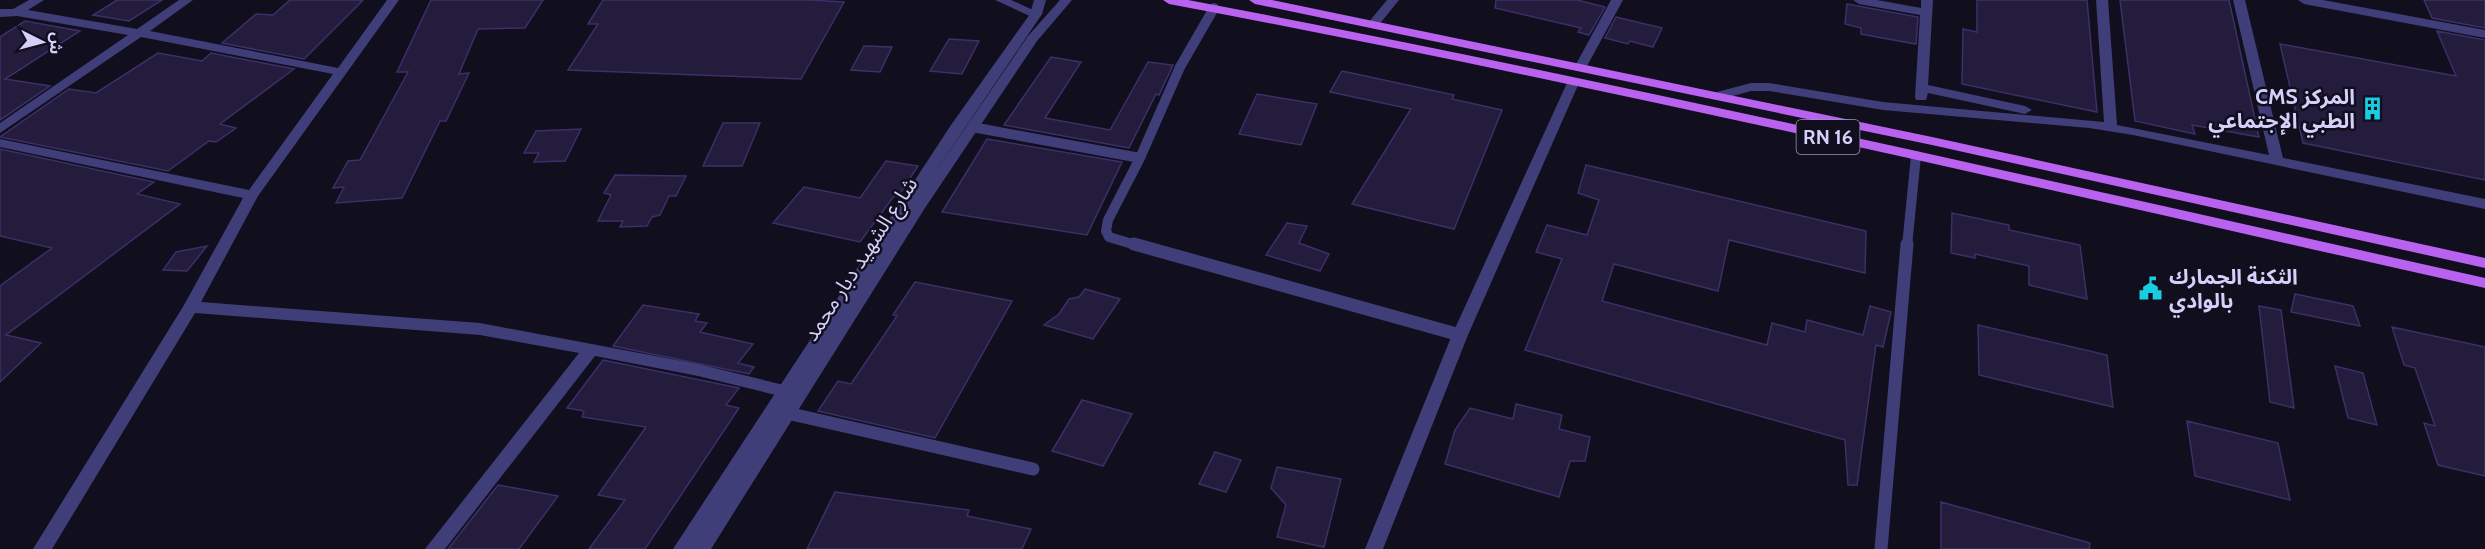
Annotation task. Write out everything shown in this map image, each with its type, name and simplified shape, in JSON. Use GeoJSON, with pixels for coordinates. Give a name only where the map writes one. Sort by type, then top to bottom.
{"type":"FeatureCollection","features":[{"type":"Feature","properties":{"kind":"main road","name":"RN 16"},"geometry":{"type":"LineString","coordinates":[[1169,0],[1338,32],[1916,156],[2485,283]]}},
{"type":"Feature","properties":{"kind":"main road","name":"RN 16"},"geometry":{"type":"LineString","coordinates":[[1255,0],[1581,66],[2485,263]]}},
{"type":"Feature","properties":{"kind":"street"},"geometry":{"type":"LineString","coordinates":[[0,20],[38,0]]}},
{"type":"Feature","properties":{"kind":"street"},"geometry":{"type":"LineString","coordinates":[[0,129],[187,0]]}},
{"type":"Feature","properties":{"kind":"street"},"geometry":{"type":"LineString","coordinates":[[42,549],[190,307],[252,195],[393,0]]}},
{"type":"Feature","properties":{"kind":"street"},"geometry":{"type":"LineString","coordinates":[[1001,0],[1038,7]]}},
{"type":"Feature","properties":{"kind":"street","name":"شارع الشهيد دبار محمد"},"geometry":{"type":"LineString","coordinates":[[682,549],[784,391],[1002,72],[1066,0]]}},
{"type":"Feature","properties":{"kind":"street"},"geometry":{"type":"LineString","coordinates":[[1375,0],[1392,1]]}},
{"type":"Feature","properties":{"kind":"street"},"geometry":{"type":"LineString","coordinates":[[1581,66],[1617,0]]}},
{"type":"Feature","properties":{"kind":"street"},"geometry":{"type":"LineString","coordinates":[[1859,0],[1926,6],[1921,109]]}},
{"type":"Feature","properties":{"kind":"street"},"geometry":{"type":"LineString","coordinates":[[2102,0],[2111,127]]}},
{"type":"Feature","properties":{"kind":"street"},"geometry":{"type":"LineString","coordinates":[[2239,0],[2277,160]]}},
{"type":"Feature","properties":{"kind":"street"},"geometry":{"type":"LineString","coordinates":[[2304,0],[2485,34]]}},
{"type":"Feature","properties":{"kind":"street"},"geometry":{"type":"LineString","coordinates":[[1374,23],[1392,1]]}},
{"type":"Feature","properties":{"kind":"street","name":"شارع الشهيد دبار محمد"},"geometry":{"type":"LineString","coordinates":[[701,549],[919,206],[972,127],[1038,7]]}},
{"type":"Feature","properties":{"kind":"street"},"geometry":{"type":"LineString","coordinates":[[0,13],[16,12],[139,33],[340,72]]}},
{"type":"Feature","properties":{"kind":"street"},"geometry":{"type":"LineString","coordinates":[[1374,549],[1460,335],[1573,83]]}},
{"type":"Feature","properties":{"kind":"street"},"geometry":{"type":"LineString","coordinates":[[1718,96],[1762,86],[1853,102],[2111,127],[2485,204]]}},
{"type":"Feature","properties":{"kind":"street"},"geometry":{"type":"LineString","coordinates":[[1922,88],[2089,124]]}},
{"type":"Feature","properties":{"kind":"street"},"geometry":{"type":"LineString","coordinates":[[0,143],[252,195]]}},
{"type":"Feature","properties":{"kind":"street"},"geometry":{"type":"LineString","coordinates":[[190,307],[480,329],[698,370],[784,391]]}},
{"type":"Feature","properties":{"kind":"street"},"geometry":{"type":"LineString","coordinates":[[434,549],[591,350]]}},
{"type":"Feature","properties":{"kind":"lane"},"geometry":{"type":"LineString","coordinates":[[1214,8],[1180,67],[1140,158],[1108,220],[1106,231],[1110,237],[1460,335]]}},
{"type":"Feature","properties":{"kind":"lane"},"geometry":{"type":"LineString","coordinates":[[972,127],[1140,158]]}},
{"type":"Feature","properties":{"kind":"lane"},"geometry":{"type":"LineString","coordinates":[[1881,549],[1898,336],[1916,156]]}},
{"type":"Feature","properties":{"kind":"lane"},"geometry":{"type":"LineString","coordinates":[[787,413],[1033,469]]}},
{"type":"Feature","properties":{"kind":"building"},"geometry":{"type":"Polygon","coordinates":[[[117,0],[162,0],[129,21],[93,15],[117,0]]]}},
{"type":"Feature","properties":{"kind":"building"},"geometry":{"type":"Polygon","coordinates":[[[290,0],[363,0],[304,59],[222,43],[256,14],[273,15],[290,0]]]}},
{"type":"Feature","properties":{"kind":"building"},"geometry":{"type":"Polygon","coordinates":[[[431,0],[543,0],[525,28],[478,29],[459,74],[469,73],[446,121],[440,121],[402,198],[336,203],[344,187],[333,188],[348,161],[360,160],[408,72],[397,72],[431,0]]]}},
{"type":"Feature","properties":{"kind":"building"},"geometry":{"type":"Polygon","coordinates":[[[603,0],[844,2],[801,79],[568,70],[598,24],[588,24],[603,0]]]}},
{"type":"Feature","properties":{"kind":"building"},"geometry":{"type":"Polygon","coordinates":[[[1496,0],[1577,0],[1605,7],[1589,35],[1578,32],[1581,28],[1495,8],[1496,0]]]}},
{"type":"Feature","properties":{"kind":"building"},"geometry":{"type":"Polygon","coordinates":[[[1977,0],[2087,0],[2097,112],[1962,84],[1963,29],[1977,32],[1977,0]]]}},
{"type":"Feature","properties":{"kind":"building"},"geometry":{"type":"Polygon","coordinates":[[[2120,0],[2229,0],[2259,137],[2192,125],[2195,134],[2135,121],[2120,0]]]}},
{"type":"Feature","properties":{"kind":"building"},"geometry":{"type":"Polygon","coordinates":[[[2424,0],[2485,0],[2485,28],[2432,18],[2424,0]]]}},
{"type":"Feature","properties":{"kind":"building"},"geometry":{"type":"Polygon","coordinates":[[[1847,4],[1918,17],[1916,44],[1861,34],[1861,28],[1845,24],[1847,4]]]}},
{"type":"Feature","properties":{"kind":"building"},"geometry":{"type":"Polygon","coordinates":[[[1616,17],[1662,28],[1653,47],[1605,38],[1616,17]]]}},
{"type":"Feature","properties":{"kind":"building"},"geometry":{"type":"Polygon","coordinates":[[[25,21],[80,31],[5,79],[50,86],[0,120],[0,37],[25,21]]]}},
{"type":"Feature","properties":{"kind":"building","name":"CMS المركز الطبي الإجتماعي"},"geometry":{"type":"Polygon","coordinates":[[[2437,31],[2485,40],[2485,180],[2303,143],[2280,44],[2456,76],[2437,31]]]}},
{"type":"Feature","properties":{"kind":"building"},"geometry":{"type":"Polygon","coordinates":[[[949,39],[979,41],[962,74],[930,71],[949,39]]]}},
{"type":"Feature","properties":{"kind":"building"},"geometry":{"type":"Polygon","coordinates":[[[864,46],[892,47],[880,72],[851,70],[864,46]]]}},
{"type":"Feature","properties":{"kind":"building"},"geometry":{"type":"Polygon","coordinates":[[[158,53],[202,61],[211,53],[294,69],[220,124],[236,128],[216,142],[209,141],[168,171],[0,137],[69,89],[96,93],[158,53]]]}},
{"type":"Feature","properties":{"kind":"building"},"geometry":{"type":"Polygon","coordinates":[[[1051,57],[1081,62],[1045,118],[1110,130],[1148,62],[1173,65],[1129,148],[1004,125],[1051,57]]]}},
{"type":"Feature","properties":{"kind":"building"},"geometry":{"type":"Polygon","coordinates":[[[1342,71],[1454,95],[1452,99],[1502,110],[1454,229],[1352,204],[1411,109],[1330,92],[1342,71]]]}},
{"type":"Feature","properties":{"kind":"building"},"geometry":{"type":"Polygon","coordinates":[[[1257,94],[1317,104],[1301,145],[1239,134],[1257,94]]]}},
{"type":"Feature","properties":{"kind":"building"},"geometry":{"type":"Polygon","coordinates":[[[723,123],[760,123],[742,166],[703,166],[723,123]]]}},
{"type":"Feature","properties":{"kind":"building"},"geometry":{"type":"Polygon","coordinates":[[[581,129],[565,161],[534,162],[539,153],[524,153],[536,131],[581,129]]]}},
{"type":"Feature","properties":{"kind":"building"},"geometry":{"type":"Polygon","coordinates":[[[987,139],[1122,162],[1087,235],[942,212],[987,139]]]}},
{"type":"Feature","properties":{"kind":"building"},"geometry":{"type":"Polygon","coordinates":[[[0,149],[154,182],[137,194],[180,204],[6,335],[41,343],[0,382],[0,286],[52,248],[0,236],[0,149]]]}},
{"type":"Feature","properties":{"kind":"building"},"geometry":{"type":"Polygon","coordinates":[[[886,161],[918,166],[898,197],[894,196],[860,242],[773,223],[804,187],[860,198],[886,161]]]}},
{"type":"Feature","properties":{"kind":"building"},"geometry":{"type":"Polygon","coordinates":[[[1586,165],[1866,231],[1865,273],[1729,240],[1718,291],[1614,264],[1602,301],[1767,345],[1772,323],[1805,332],[1807,320],[1863,335],[1870,306],[1891,312],[1883,347],[1876,345],[1857,485],[1848,485],[1845,440],[1525,350],[1562,259],[1536,252],[1547,225],[1587,235],[1599,200],[1578,193],[1586,165]]]}},
{"type":"Feature","properties":{"kind":"building"},"geometry":{"type":"Polygon","coordinates":[[[615,175],[686,176],[676,196],[669,196],[660,215],[652,217],[647,226],[620,227],[623,221],[598,221],[611,195],[604,193],[615,175]]]}},
{"type":"Feature","properties":{"kind":"building"},"geometry":{"type":"Polygon","coordinates":[[[1952,213],[2009,225],[2009,230],[2080,245],[2087,299],[2029,285],[2029,266],[1975,254],[1975,258],[1951,253],[1952,213]]]}},
{"type":"Feature","properties":{"kind":"building"},"geometry":{"type":"Polygon","coordinates":[[[1287,223],[1307,226],[1299,243],[1329,254],[1320,271],[1266,255],[1287,223]]]}},
{"type":"Feature","properties":{"kind":"building"},"geometry":{"type":"Polygon","coordinates":[[[207,246],[187,271],[163,270],[176,252],[207,246]]]}},
{"type":"Feature","properties":{"kind":"building"},"geometry":{"type":"Polygon","coordinates":[[[915,282],[1012,301],[935,438],[818,411],[838,381],[851,384],[897,316],[893,315],[915,282]]]}},
{"type":"Feature","properties":{"kind":"building"},"geometry":{"type":"Polygon","coordinates":[[[1085,289],[1120,299],[1093,339],[1044,325],[1059,314],[1069,299],[1079,297],[1085,289]]]}},
{"type":"Feature","properties":{"kind":"building"},"geometry":{"type":"Polygon","coordinates":[[[2295,294],[2353,306],[2360,326],[2291,312],[2295,294]]]}},
{"type":"Feature","properties":{"kind":"building"},"geometry":{"type":"Polygon","coordinates":[[[643,305],[699,314],[695,321],[707,323],[700,332],[753,344],[738,363],[754,367],[749,374],[613,346],[643,305]]]}},
{"type":"Feature","properties":{"kind":"building"},"geometry":{"type":"Polygon","coordinates":[[[2259,306],[2281,310],[2294,408],[2270,402],[2259,306]]]}},
{"type":"Feature","properties":{"kind":"building"},"geometry":{"type":"Polygon","coordinates":[[[1978,325],[2107,355],[2113,407],[1979,375],[1978,325]]]}},
{"type":"Feature","properties":{"kind":"building"},"geometry":{"type":"Polygon","coordinates":[[[2392,327],[2485,347],[2485,476],[2438,465],[2424,423],[2435,426],[2415,368],[2404,365],[2392,327]]]}},
{"type":"Feature","properties":{"kind":"building"},"geometry":{"type":"Polygon","coordinates":[[[603,360],[739,388],[726,405],[739,408],[645,549],[589,549],[625,500],[598,495],[646,427],[582,417],[584,411],[567,408],[603,360]]]}},
{"type":"Feature","properties":{"kind":"building"},"geometry":{"type":"Polygon","coordinates":[[[2335,366],[2363,373],[2377,425],[2348,418],[2335,366]]]}},
{"type":"Feature","properties":{"kind":"building"},"geometry":{"type":"Polygon","coordinates":[[[1082,400],[1132,414],[1103,466],[1052,451],[1082,400]]]}},
{"type":"Feature","properties":{"kind":"building"},"geometry":{"type":"Polygon","coordinates":[[[1516,404],[1562,415],[1559,429],[1590,437],[1585,461],[1570,461],[1559,497],[1445,464],[1455,430],[1470,408],[1513,419],[1516,404]]]}},
{"type":"Feature","properties":{"kind":"building"},"geometry":{"type":"Polygon","coordinates":[[[2187,421],[2278,443],[2290,500],[2195,476],[2187,421]]]}},
{"type":"Feature","properties":{"kind":"building"},"geometry":{"type":"Polygon","coordinates":[[[1215,452],[1241,460],[1226,492],[1199,484],[1215,452]]]}},
{"type":"Feature","properties":{"kind":"building"},"geometry":{"type":"Polygon","coordinates":[[[1277,467],[1341,479],[1324,547],[1277,537],[1286,505],[1271,488],[1277,467]]]}},
{"type":"Feature","properties":{"kind":"building"},"geometry":{"type":"Polygon","coordinates":[[[498,485],[558,496],[519,549],[448,549],[498,485]]]}},
{"type":"Feature","properties":{"kind":"building"},"geometry":{"type":"Polygon","coordinates":[[[835,492],[969,510],[967,516],[1031,529],[1022,549],[807,549],[835,492]]]}},
{"type":"Feature","properties":{"kind":"building"},"geometry":{"type":"Polygon","coordinates":[[[1941,502],[2090,543],[2089,549],[1941,549],[1941,502]]]}},
{"type":"Feature","properties":{"kind":"place","name":"CMS المركز الطبي الإجتماعي"},"geometry":{"type":"Point","coordinates":[2373,108]}},
{"type":"Feature","properties":{"kind":"place","name":"الثكنة الجمارك بالوادي"},"geometry":{"type":"Point","coordinates":[2151,288]}}]}
